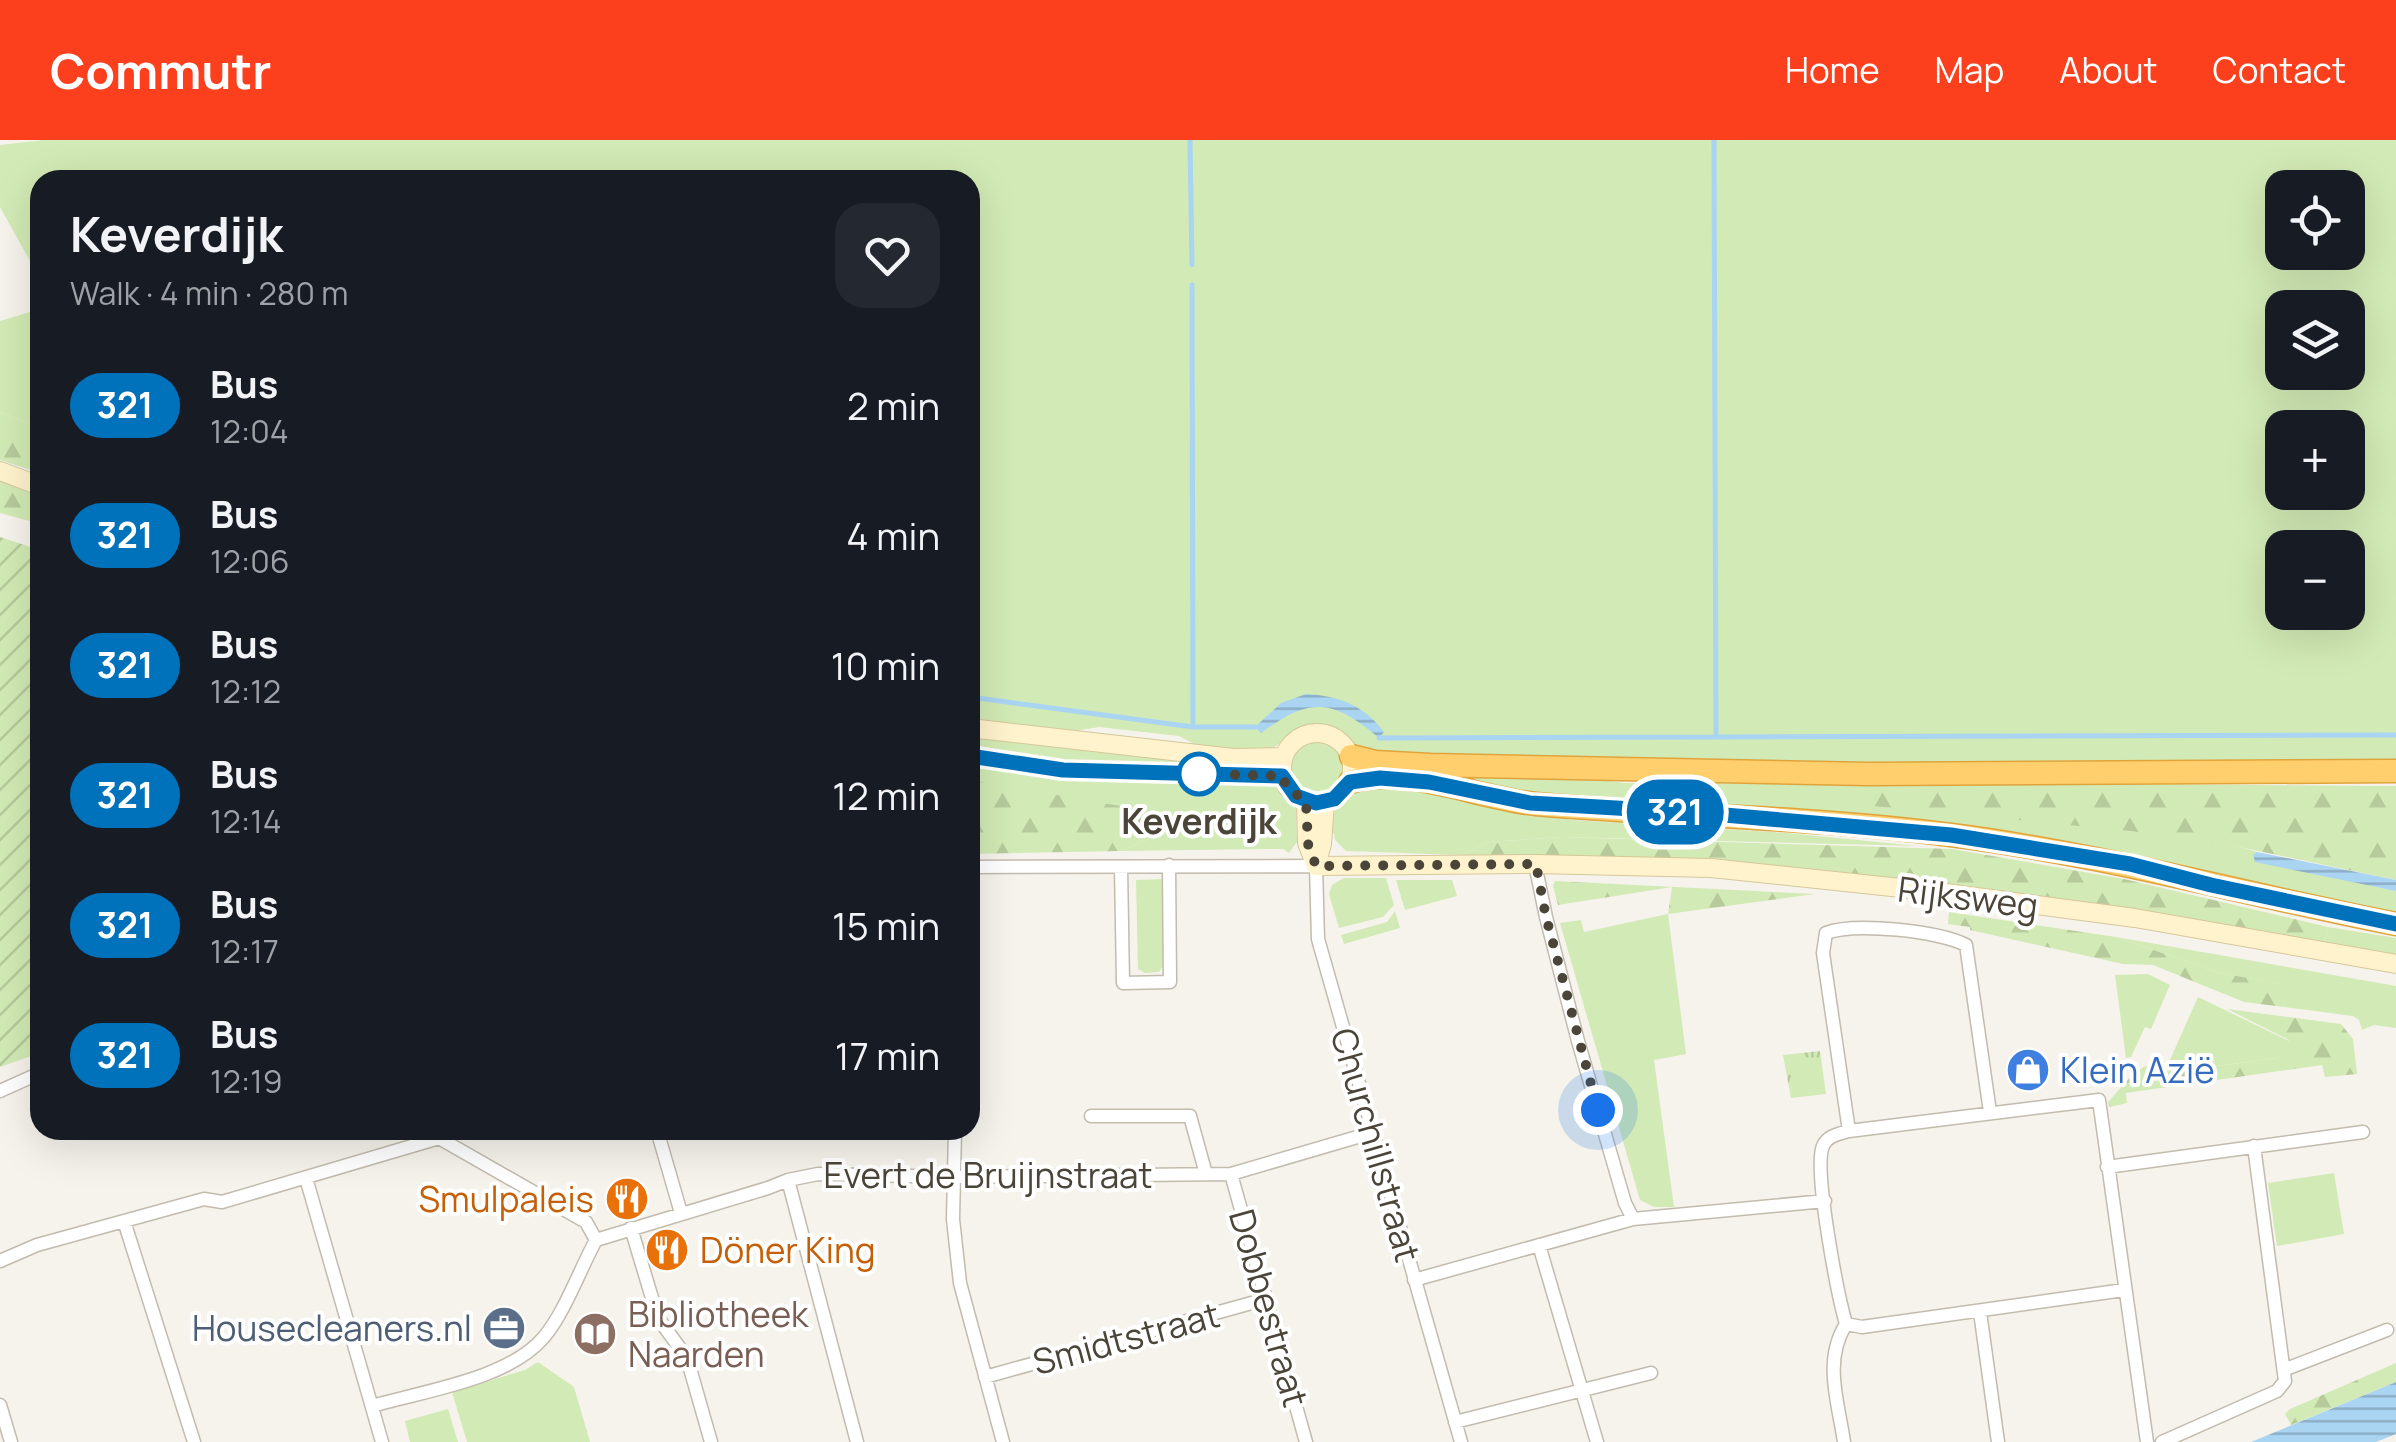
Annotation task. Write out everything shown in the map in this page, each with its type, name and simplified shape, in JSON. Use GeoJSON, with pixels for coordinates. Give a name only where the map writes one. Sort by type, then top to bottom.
{"type":"FeatureCollection","features":[{"type":"Feature","properties":{"kind":"highway"},"geometry":{"type":"LineString","coordinates":[[1351,756],[1375,762],[1430,765],[1828,773],[2396,771]]}},
{"type":"Feature","properties":{"kind":"highway"},"geometry":{"type":"LineString","coordinates":[[1350,782],[1380,778],[1429,782],[1530,803],[1719,814],[1951,835],[2130,864],[2230,890],[2396,924]]}},
{"type":"Feature","properties":{"kind":"main road"},"geometry":{"type":"LineString","coordinates":[[0,471],[30,482]]}},
{"type":"Feature","properties":{"kind":"main road"},"geometry":{"type":"LineString","coordinates":[[980,729],[1283,766]]}},
{"type":"Feature","properties":{"kind":"main road"},"geometry":{"type":"LineString","coordinates":[[1312,732],[1337,738],[1351,756],[1354,766],[1342,793],[1316,802],[1287,787],[1283,766],[1290,745],[1312,732]]}},
{"type":"Feature","properties":{"kind":"main road"},"geometry":{"type":"LineString","coordinates":[[980,758],[1063,770],[1283,766]]}},
{"type":"Feature","properties":{"kind":"main road","name":"Churchillstraat"},"geometry":{"type":"LineString","coordinates":[[1316,802],[1322,844],[1316,866]]}},
{"type":"Feature","properties":{"kind":"main road"},"geometry":{"type":"LineString","coordinates":[[1316,866],[1536,864]]}},
{"type":"Feature","properties":{"kind":"main road","name":"Rijksweg"},"geometry":{"type":"LineString","coordinates":[[1536,864],[1710,868],[1938,892],[2135,918],[2396,964]]}},
{"type":"Feature","properties":{"kind":"street"},"geometry":{"type":"LineString","coordinates":[[1536,864],[1578,1042],[1633,1219]]}},
{"type":"Feature","properties":{"kind":"street"},"geometry":{"type":"LineString","coordinates":[[1121,867],[1123,982],[1170,982],[1170,866]]}},
{"type":"Feature","properties":{"kind":"street"},"geometry":{"type":"LineString","coordinates":[[980,868],[1316,866]]}},
{"type":"Feature","properties":{"kind":"street","name":"Churchillstraat"},"geometry":{"type":"LineString","coordinates":[[1316,866],[1318,939],[1461,1442]]}},
{"type":"Feature","properties":{"kind":"street"},"geometry":{"type":"LineString","coordinates":[[1848,1132],[1823,954],[1826,934],[1837,929],[1952,938],[1966,945],[1990,1112]]}},
{"type":"Feature","properties":{"kind":"street"},"geometry":{"type":"LineString","coordinates":[[0,1091],[30,1078]]}},
{"type":"Feature","properties":{"kind":"street"},"geometry":{"type":"LineString","coordinates":[[1844,1442],[1832,1364],[1834,1343],[1846,1324],[1825,1202],[1823,1144],[1848,1132],[2100,1100],[2147,1442]]}},
{"type":"Feature","properties":{"kind":"street"},"geometry":{"type":"LineString","coordinates":[[1091,1116],[1190,1116],[1206,1174]]}},
{"type":"Feature","properties":{"kind":"street","name":"Evert de Bruijnstraat"},"geometry":{"type":"LineString","coordinates":[[596,1240],[818,1174],[955,1178],[1231,1174],[1371,1132]]}},
{"type":"Feature","properties":{"kind":"street"},"geometry":{"type":"LineString","coordinates":[[2107,1167],[2363,1132]]}},
{"type":"Feature","properties":{"kind":"street"},"geometry":{"type":"LineString","coordinates":[[0,1261],[37,1245],[204,1200],[222,1202],[420,1140]]}},
{"type":"Feature","properties":{"kind":"street"},"geometry":{"type":"LineString","coordinates":[[372,1406],[503,1368],[529,1351],[545,1336],[596,1240],[586,1222],[448,1140]]}},
{"type":"Feature","properties":{"kind":"street"},"geometry":{"type":"LineString","coordinates":[[660,1140],[681,1214]]}},
{"type":"Feature","properties":{"kind":"street"},"geometry":{"type":"LineString","coordinates":[[955,1140],[953,1219],[960,1283],[1003,1442]]}},
{"type":"Feature","properties":{"kind":"street"},"geometry":{"type":"LineString","coordinates":[[2162,1442],[2277,1391],[2285,1381],[2254,1146]]}},
{"type":"Feature","properties":{"kind":"street","name":"Dobbestraat"},"geometry":{"type":"LineString","coordinates":[[1231,1174],[1304,1441]]}},
{"type":"Feature","properties":{"kind":"street"},"geometry":{"type":"LineString","coordinates":[[306,1178],[382,1442]]}},
{"type":"Feature","properties":{"kind":"street"},"geometry":{"type":"LineString","coordinates":[[788,1180],[857,1442]]}},
{"type":"Feature","properties":{"kind":"street"},"geometry":{"type":"LineString","coordinates":[[1414,1280],[1633,1219],[1825,1202]]}},
{"type":"Feature","properties":{"kind":"street"},"geometry":{"type":"LineString","coordinates":[[124,1222],[194,1442]]}},
{"type":"Feature","properties":{"kind":"street"},"geometry":{"type":"LineString","coordinates":[[631,1228],[658,1318],[687,1358],[711,1442]]}},
{"type":"Feature","properties":{"kind":"street"},"geometry":{"type":"LineString","coordinates":[[1539,1245],[1596,1442]]}},
{"type":"Feature","properties":{"kind":"street"},"geometry":{"type":"LineString","coordinates":[[1846,1324],[1862,1327],[2124,1290]]}},
{"type":"Feature","properties":{"kind":"street","name":"Smidtstraat"},"geometry":{"type":"LineString","coordinates":[[985,1377],[1266,1299]]}},
{"type":"Feature","properties":{"kind":"street"},"geometry":{"type":"LineString","coordinates":[[1980,1312],[1998,1442]]}},
{"type":"Feature","properties":{"kind":"street"},"geometry":{"type":"LineString","coordinates":[[2286,1369],[2387,1330]]}},
{"type":"Feature","properties":{"kind":"street"},"geometry":{"type":"LineString","coordinates":[[1455,1422],[1651,1373]]}},
{"type":"Feature","properties":{"kind":"street"},"geometry":{"type":"LineString","coordinates":[[0,1405],[11,1442]]}},
{"type":"Feature","properties":{"kind":"green space"},"geometry":{"type":"Polygon","coordinates":[[[43,140],[2396,140],[2396,759],[1918,768],[1358,752],[1339,732],[1317,725],[1300,729],[1269,751],[1216,749],[1179,736],[1099,727],[1063,733],[980,723],[980,170],[30,170],[30,261],[0,207],[0,145],[43,140]]]}},
{"type":"Feature","properties":{"kind":"green space"},"geometry":{"type":"Polygon","coordinates":[[[30,312],[30,424],[0,412],[0,321],[30,312]]]}},
{"type":"Feature","properties":{"kind":"green space"},"geometry":{"type":"Polygon","coordinates":[[[0,412],[30,424],[30,470],[0,460],[0,412]]]}},
{"type":"Feature","properties":{"kind":"green space"},"geometry":{"type":"Polygon","coordinates":[[[0,480],[30,492],[30,521],[0,513],[0,480]]]}},
{"type":"Feature","properties":{"kind":"green space"},"geometry":{"type":"Polygon","coordinates":[[[0,537],[30,547],[30,1056],[0,1067],[0,537]]]}},
{"type":"Feature","properties":{"kind":"green space"},"geometry":{"type":"Polygon","coordinates":[[[980,733],[1228,762],[1227,769],[1056,763],[980,746],[980,733]]]}},
{"type":"Feature","properties":{"kind":"green space"},"geometry":{"type":"Polygon","coordinates":[[[1317,741],[1335,749],[1343,767],[1335,785],[1317,793],[1299,785],[1291,767],[1299,749],[1317,741]]]}},
{"type":"Feature","properties":{"kind":"green space"},"geometry":{"type":"Polygon","coordinates":[[[980,762],[1272,782],[1296,809],[1297,842],[1289,853],[1283,849],[1121,851],[1167,831],[980,783],[980,762]]]}},
{"type":"Feature","properties":{"kind":"green space"},"geometry":{"type":"Polygon","coordinates":[[[1365,767],[1542,772],[1625,783],[1846,782],[2244,848],[2257,852],[2253,859],[2396,891],[2396,914],[2120,856],[1558,799],[1365,767]]]}},
{"type":"Feature","properties":{"kind":"green space"},"geometry":{"type":"Polygon","coordinates":[[[980,782],[1161,813],[1167,831],[1121,851],[980,854],[980,782]]]}},
{"type":"Feature","properties":{"kind":"green space"},"geometry":{"type":"Polygon","coordinates":[[[1846,782],[2396,786],[2396,880],[2244,848],[2131,831],[1852,804],[1843,798],[1846,782]]]}},
{"type":"Feature","properties":{"kind":"green space"},"geometry":{"type":"Polygon","coordinates":[[[1360,787],[1449,789],[1571,820],[1787,833],[1918,846],[1561,837],[1490,842],[1461,855],[1346,851],[1335,840],[1334,833],[1327,832],[1338,806],[1360,787]]]}},
{"type":"Feature","properties":{"kind":"green space"},"geometry":{"type":"Polygon","coordinates":[[[1561,837],[1952,849],[2124,879],[2328,927],[2324,943],[2094,904],[1744,863],[1461,855],[1490,842],[1561,837]]]}},
{"type":"Feature","properties":{"kind":"green space"},"geometry":{"type":"Polygon","coordinates":[[[1344,878],[1386,878],[1394,905],[1383,917],[1339,928],[1329,894],[1332,885],[1344,878]]]}},
{"type":"Feature","properties":{"kind":"green space"},"geometry":{"type":"Polygon","coordinates":[[[1165,879],[1165,963],[1159,972],[1145,973],[1138,969],[1136,880],[1165,879]]]}},
{"type":"Feature","properties":{"kind":"green space"},"geometry":{"type":"Polygon","coordinates":[[[1396,880],[1452,880],[1457,896],[1405,910],[1396,880]]]}},
{"type":"Feature","properties":{"kind":"green space"},"geometry":{"type":"Polygon","coordinates":[[[1555,881],[1815,894],[1668,914],[1672,887],[1558,905],[1555,881]]]}},
{"type":"Feature","properties":{"kind":"green space"},"geometry":{"type":"Polygon","coordinates":[[[1395,911],[1400,928],[1344,944],[1341,935],[1387,922],[1395,911]]]}},
{"type":"Feature","properties":{"kind":"green space"},"geometry":{"type":"Polygon","coordinates":[[[1949,912],[2116,937],[2220,973],[2288,985],[2284,1007],[2244,1002],[2153,965],[2123,964],[1948,924],[1949,912]]]}},
{"type":"Feature","properties":{"kind":"green space"},"geometry":{"type":"Polygon","coordinates":[[[1668,914],[1686,1054],[1654,1060],[1674,1207],[1654,1207],[1640,1200],[1560,923],[1581,920],[1584,932],[1668,914]]]}},
{"type":"Feature","properties":{"kind":"green space"},"geometry":{"type":"Polygon","coordinates":[[[2328,927],[2396,938],[2396,956],[2324,943],[2328,927]]]}},
{"type":"Feature","properties":{"kind":"green space"},"geometry":{"type":"Polygon","coordinates":[[[2116,937],[2396,986],[2396,1028],[2374,1025],[2362,1030],[2353,1016],[2284,1007],[2287,985],[2220,973],[2116,937]]]}},
{"type":"Feature","properties":{"kind":"green space"},"geometry":{"type":"Polygon","coordinates":[[[2148,974],[2170,985],[2151,1029],[2145,1027],[2131,1057],[2126,1058],[2115,975],[2148,974]]]}},
{"type":"Feature","properties":{"kind":"green space"},"geometry":{"type":"Polygon","coordinates":[[[2198,997],[2289,1041],[2277,1058],[2210,1067],[2173,1053],[2198,997]]]}},
{"type":"Feature","properties":{"kind":"green space"},"geometry":{"type":"Polygon","coordinates":[[[2227,1009],[2341,1024],[2353,1039],[2357,1074],[2325,1077],[2322,1065],[2126,1093],[2127,1103],[2110,1107],[2108,1102],[2136,1071],[2146,1066],[2165,1071],[2173,1053],[2210,1067],[2277,1058],[2289,1040],[2227,1009]]]}},
{"type":"Feature","properties":{"kind":"green space"},"geometry":{"type":"Polygon","coordinates":[[[1820,1051],[1826,1094],[1791,1098],[1783,1055],[1820,1051]]]}},
{"type":"Feature","properties":{"kind":"green space"},"geometry":{"type":"Polygon","coordinates":[[[2334,1173],[2344,1234],[2277,1246],[2268,1183],[2334,1173]]]}},
{"type":"Feature","properties":{"kind":"green space"},"geometry":{"type":"Polygon","coordinates":[[[538,1362],[574,1387],[590,1442],[467,1442],[452,1392],[525,1370],[538,1362]]]}},
{"type":"Feature","properties":{"kind":"green space"},"geometry":{"type":"Polygon","coordinates":[[[2396,1363],[2396,1382],[2291,1425],[2285,1414],[2290,1409],[2396,1363]]]}},
{"type":"Feature","properties":{"kind":"green space"},"geometry":{"type":"Polygon","coordinates":[[[448,1409],[458,1442],[410,1442],[405,1421],[448,1409]]]}},
{"type":"Feature","properties":{"kind":"water"},"geometry":{"type":"Polygon","coordinates":[[[1306,694],[1350,704],[1384,732],[1379,738],[1348,716],[1321,707],[1294,713],[1261,733],[1255,727],[1281,703],[1306,694]]]}},
{"type":"Feature","properties":{"kind":"water"},"geometry":{"type":"Polygon","coordinates":[[[2257,852],[2396,880],[2396,891],[2255,862],[2253,855],[2257,852]]]}},
{"type":"Feature","properties":{"kind":"water"},"geometry":{"type":"Polygon","coordinates":[[[2396,1382],[2396,1434],[2376,1442],[2251,1442],[2396,1382]]]}},
{"type":"Feature","properties":{"kind":"waterway"},"geometry":{"type":"LineString","coordinates":[[1190,140],[1192,265]]}},
{"type":"Feature","properties":{"kind":"waterway"},"geometry":{"type":"LineString","coordinates":[[1379,738],[1716,737],[1714,140]]}},
{"type":"Feature","properties":{"kind":"waterway"},"geometry":{"type":"LineString","coordinates":[[1192,285],[1193,727]]}},
{"type":"Feature","properties":{"kind":"waterway"},"geometry":{"type":"LineString","coordinates":[[980,698],[1193,727],[1255,727]]}},
{"type":"Feature","properties":{"kind":"waterway"},"geometry":{"type":"LineString","coordinates":[[1716,737],[2396,735]]}},
{"type":"Feature","properties":{"kind":"bus line","name":"321"},"geometry":{"type":"LineString","coordinates":[[980,758],[1063,770],[1282,776],[1296,796],[1316,803],[1334,799],[1350,782],[1380,778],[1429,782],[1530,803],[1822,822],[1951,835],[2130,864],[2396,924]]}},
{"type":"Feature","properties":{"kind":"place","name":"Keverdijk"},"geometry":{"type":"Point","coordinates":[1199,774]}},
{"type":"Feature","properties":{"kind":"place","name":"Klein Azië"},"geometry":{"type":"Point","coordinates":[2028,1070]}},
{"type":"Feature","properties":{"kind":"place","name":"Smulpaleis"},"geometry":{"type":"Point","coordinates":[627,1199]}},
{"type":"Feature","properties":{"kind":"place","name":"Döner King"},"geometry":{"type":"Point","coordinates":[667,1250]}},
{"type":"Feature","properties":{"kind":"place","name":"Housecleaners.nl"},"geometry":{"type":"Point","coordinates":[504,1328]}},
{"type":"Feature","properties":{"kind":"place","name":"Bibliotheek Naarden"},"geometry":{"type":"Point","coordinates":[595,1334]}},
{"type":"Feature","properties":{"kind":"route"},"geometry":{"type":"LineString","coordinates":[[1199,774],[1282,776],[1287,787],[1306,802],[1308,844],[1316,866],[1536,864],[1546,917],[1598,1110]]}}]}
